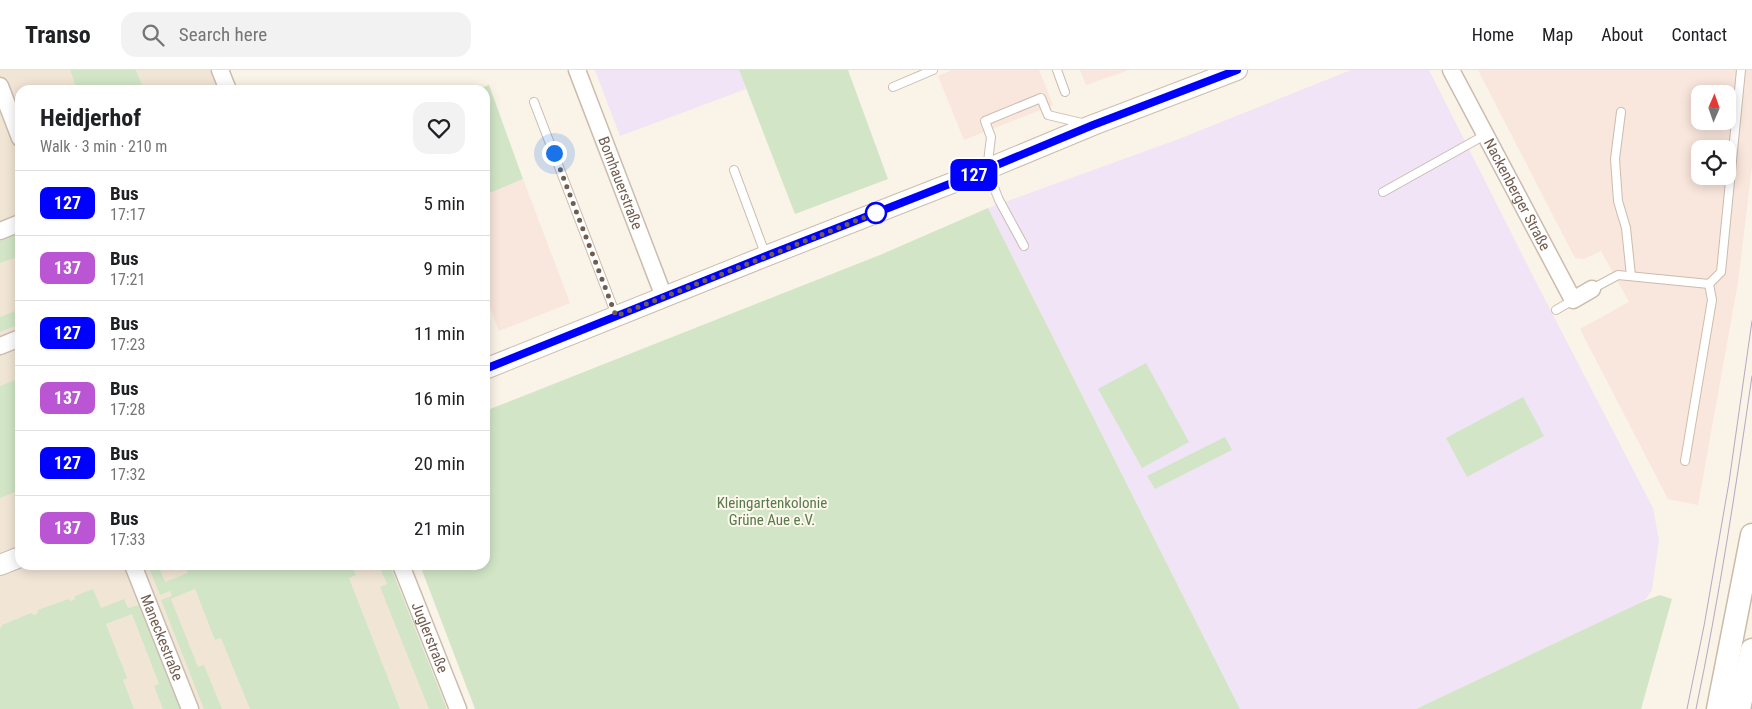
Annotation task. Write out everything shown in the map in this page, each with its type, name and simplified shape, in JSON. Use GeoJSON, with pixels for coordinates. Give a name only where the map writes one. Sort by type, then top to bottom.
{"type":"FeatureCollection","features":[{"type":"Feature","properties":{"kind":"main road"},"geometry":{"type":"LineString","coordinates":[[1718,709],[1752,534]]}},
{"type":"Feature","properties":{"kind":"main road"},"geometry":{"type":"LineString","coordinates":[[1739,709],[1752,650]]}},
{"type":"Feature","properties":{"kind":"street"},"geometry":{"type":"LineString","coordinates":[[220,70],[226,85]]}},
{"type":"Feature","properties":{"kind":"street","name":"Bomhauerstraße"},"geometry":{"type":"LineString","coordinates":[[577,70],[664,297]]}},
{"type":"Feature","properties":{"kind":"street"},"geometry":{"type":"LineString","coordinates":[[490,367],[987,170],[1093,125],[1236,70]]}},
{"type":"Feature","properties":{"kind":"street","name":"Nackenberger Straße"},"geometry":{"type":"LineString","coordinates":[[1451,70],[1573,300]]}},
{"type":"Feature","properties":{"kind":"street"},"geometry":{"type":"LineString","coordinates":[[0,86],[15,125]]}},
{"type":"Feature","properties":{"kind":"street"},"geometry":{"type":"LineString","coordinates":[[0,230],[15,225]]}},
{"type":"Feature","properties":{"kind":"street"},"geometry":{"type":"LineString","coordinates":[[1573,300],[1592,289]]}},
{"type":"Feature","properties":{"kind":"street"},"geometry":{"type":"LineString","coordinates":[[0,346],[15,340]]}},
{"type":"Feature","properties":{"kind":"street"},"geometry":{"type":"LineString","coordinates":[[0,565],[15,559]]}},
{"type":"Feature","properties":{"kind":"street","name":"Maneckestraße"},"geometry":{"type":"LineString","coordinates":[[135,570],[190,709]]}},
{"type":"Feature","properties":{"kind":"street","name":"Juglerstraße"},"geometry":{"type":"LineString","coordinates":[[403,570],[458,709]]}},
{"type":"Feature","properties":{"kind":"lane"},"geometry":{"type":"LineString","coordinates":[[893,87],[933,70]]}},
{"type":"Feature","properties":{"kind":"lane"},"geometry":{"type":"LineString","coordinates":[[1057,70],[1065,92]]}},
{"type":"Feature","properties":{"kind":"lane"},"geometry":{"type":"LineString","coordinates":[[1709,284],[1721,272],[1741,70]]}},
{"type":"Feature","properties":{"kind":"lane"},"geometry":{"type":"LineString","coordinates":[[1024,246],[999,200],[987,170],[991,137],[984,120],[1041,98],[1048,115],[1093,125]]}},
{"type":"Feature","properties":{"kind":"lane"},"geometry":{"type":"LineString","coordinates":[[534,102],[616,316]]}},
{"type":"Feature","properties":{"kind":"lane"},"geometry":{"type":"LineString","coordinates":[[1621,112],[1615,159],[1618,201],[1626,228],[1631,276]]}},
{"type":"Feature","properties":{"kind":"lane"},"geometry":{"type":"LineString","coordinates":[[1384,192],[1486,135]]}},
{"type":"Feature","properties":{"kind":"lane"},"geometry":{"type":"LineString","coordinates":[[734,170],[766,256]]}},
{"type":"Feature","properties":{"kind":"lane"},"geometry":{"type":"LineString","coordinates":[[1592,289],[1618,275],[1709,284]]}},
{"type":"Feature","properties":{"kind":"lane"},"geometry":{"type":"LineString","coordinates":[[1685,461],[1712,300],[1709,284]]}},
{"type":"Feature","properties":{"kind":"lane"},"geometry":{"type":"LineString","coordinates":[[1556,310],[1573,300]]}},
{"type":"Feature","properties":{"kind":"shaded area"},"geometry":{"type":"Polygon","coordinates":[[[0,70],[221,70],[226,85],[15,85],[15,570],[385,570],[440,709],[0,709],[0,70]]]}},
{"type":"Feature","properties":{"kind":"shaded area"},"geometry":{"type":"Polygon","coordinates":[[[595,70],[739,70],[746,89],[620,136],[595,70]]]}},
{"type":"Feature","properties":{"kind":"shaded area"},"geometry":{"type":"Polygon","coordinates":[[[952,70],[1039,70],[1053,105],[964,140],[938,76],[952,70]]]}},
{"type":"Feature","properties":{"kind":"shaded area"},"geometry":{"type":"Polygon","coordinates":[[[1080,70],[1129,70],[1086,85],[1080,70]]]}},
{"type":"Feature","properties":{"kind":"shaded area"},"geometry":{"type":"Polygon","coordinates":[[[1351,70],[1429,70],[1653,508],[1659,540],[1652,590],[1644,601],[1416,709],[1240,709],[988,208],[1179,139],[1351,70]]]}},
{"type":"Feature","properties":{"kind":"shaded area"},"geometry":{"type":"Polygon","coordinates":[[[1478,70],[1752,70],[1752,166],[1738,282],[1698,505],[1668,499],[1580,329],[1629,302],[1601,251],[1584,259],[1575,258],[1478,70]]]}},
{"type":"Feature","properties":{"kind":"shaded area"},"geometry":{"type":"Polygon","coordinates":[[[523,179],[570,303],[499,331],[490,307],[490,193],[523,179]]]}},
{"type":"Feature","properties":{"kind":"green space"},"geometry":{"type":"Polygon","coordinates":[[[70,70],[136,70],[142,85],[75,85],[70,70]]]}},
{"type":"Feature","properties":{"kind":"green space"},"geometry":{"type":"Polygon","coordinates":[[[739,70],[848,70],[888,179],[795,214],[739,70]]]}},
{"type":"Feature","properties":{"kind":"green space"},"geometry":{"type":"Polygon","coordinates":[[[490,88],[523,179],[490,193],[490,88]]]}},
{"type":"Feature","properties":{"kind":"green space","name":"Kleingartenkolonie Grüne Aue e.V."},"geometry":{"type":"Polygon","coordinates":[[[988,208],[1240,709],[475,709],[422,570],[490,570],[490,409],[880,255],[988,208]]]}},
{"type":"Feature","properties":{"kind":"green space"},"geometry":{"type":"Polygon","coordinates":[[[15,235],[15,258],[0,263],[0,241],[15,235]]]}},
{"type":"Feature","properties":{"kind":"green space"},"geometry":{"type":"Polygon","coordinates":[[[15,311],[15,326],[0,332],[0,317],[15,311]]]}},
{"type":"Feature","properties":{"kind":"green space"},"geometry":{"type":"Polygon","coordinates":[[[1146,363],[1189,442],[1142,468],[1098,389],[1146,363]]]}},
{"type":"Feature","properties":{"kind":"green space"},"geometry":{"type":"Polygon","coordinates":[[[15,380],[15,492],[0,498],[0,386],[15,380]]]}},
{"type":"Feature","properties":{"kind":"green space"},"geometry":{"type":"Polygon","coordinates":[[[1523,397],[1544,436],[1467,477],[1446,438],[1523,397]]]}},
{"type":"Feature","properties":{"kind":"green space"},"geometry":{"type":"Polygon","coordinates":[[[1225,437],[1232,450],[1155,489],[1147,476],[1225,437]]]}},
{"type":"Feature","properties":{"kind":"green space"},"geometry":{"type":"Polygon","coordinates":[[[150,570],[160,570],[165,582],[188,573],[187,570],[354,570],[356,575],[349,578],[400,709],[250,709],[221,638],[215,640],[195,589],[171,599],[198,667],[204,665],[222,709],[204,709],[161,600],[172,596],[170,591],[160,595],[150,570]]]}},
{"type":"Feature","properties":{"kind":"green space"},"geometry":{"type":"Polygon","coordinates":[[[381,570],[392,570],[447,709],[429,709],[380,587],[387,584],[381,570]]]}},
{"type":"Feature","properties":{"kind":"green space"},"geometry":{"type":"Polygon","coordinates":[[[93,589],[101,608],[124,599],[128,608],[139,605],[180,709],[163,709],[154,686],[159,684],[132,614],[106,624],[127,678],[123,680],[134,709],[0,709],[0,629],[2,625],[31,613],[37,614],[38,610],[68,599],[74,600],[75,596],[93,589]]]}},
{"type":"Feature","properties":{"kind":"green space"},"geometry":{"type":"Polygon","coordinates":[[[1660,595],[1672,599],[1641,709],[1416,709],[1644,601],[1660,595]]]}},
{"type":"Feature","properties":{"kind":"tram line"},"geometry":{"type":"LineString","coordinates":[[1687,709],[1704,626],[1729,482],[1752,321]]}},
{"type":"Feature","properties":{"kind":"tram line"},"geometry":{"type":"LineString","coordinates":[[1696,709],[1727,543],[1752,376]]}},
{"type":"Feature","properties":{"kind":"bus line","name":"127"},"geometry":{"type":"LineString","coordinates":[[490,367],[898,205],[1093,125],[1237,70]]}},
{"type":"Feature","properties":{"kind":"route"},"geometry":{"type":"LineString","coordinates":[[554,153],[616,316],[876,213]]}}]}
